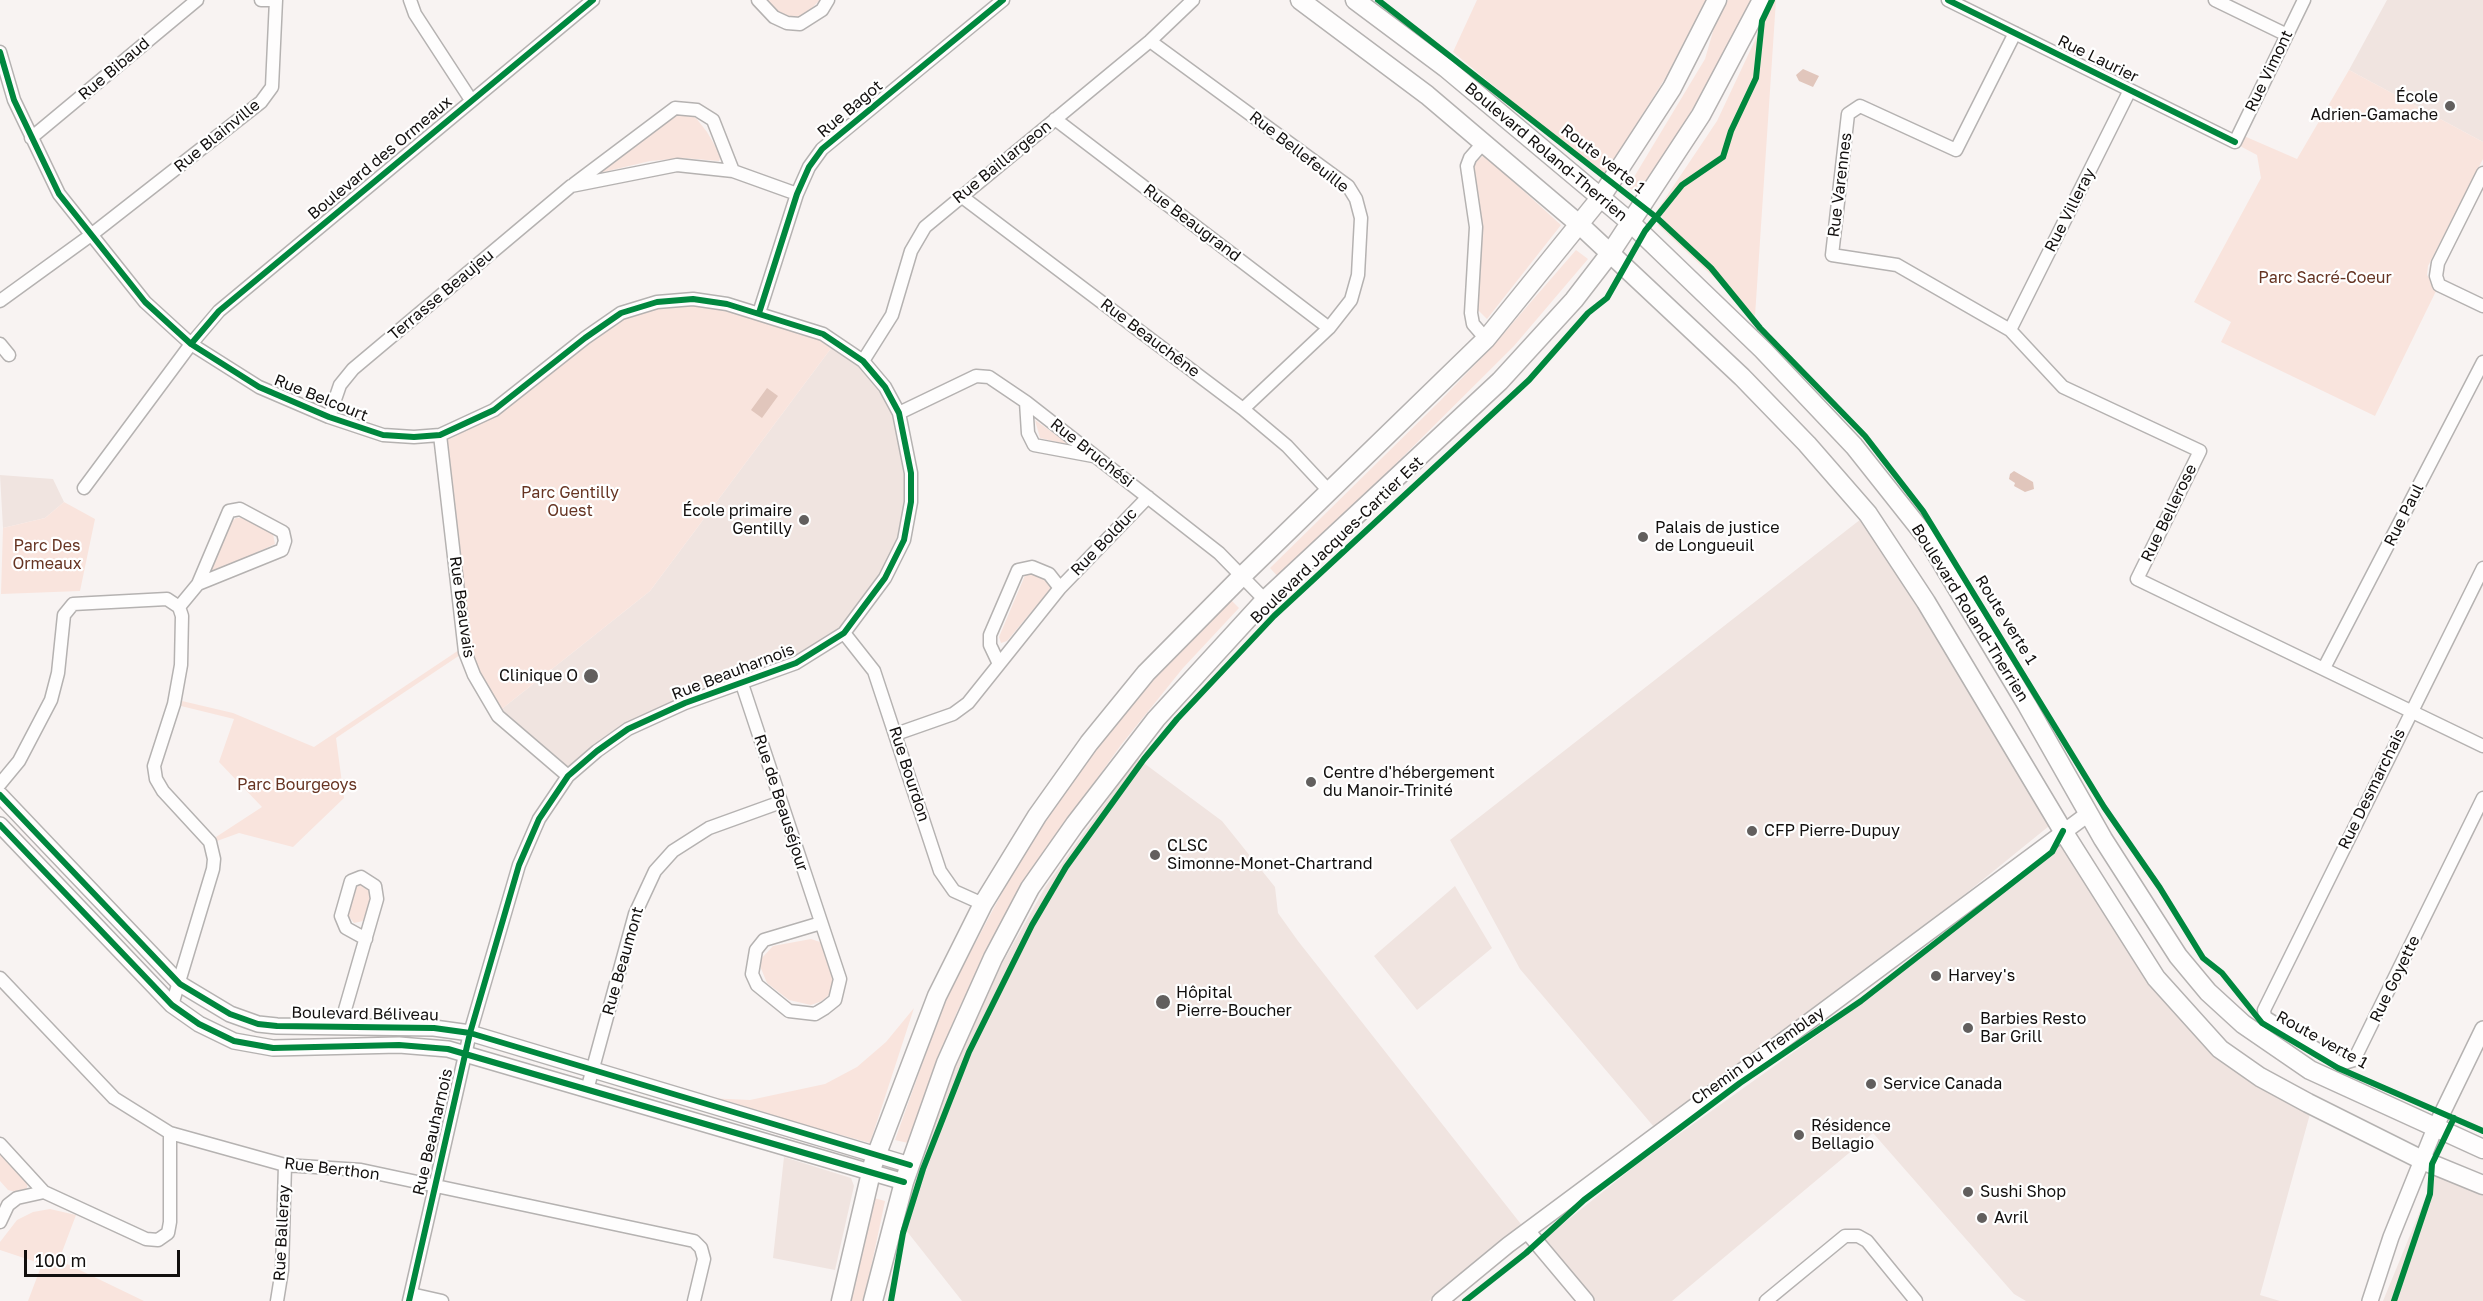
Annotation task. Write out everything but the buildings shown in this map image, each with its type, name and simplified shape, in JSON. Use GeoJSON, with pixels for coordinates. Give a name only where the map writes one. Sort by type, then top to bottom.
{"type":"FeatureCollection","features":[{"type":"Feature","properties":{"kind":"main road","name":"Boulevard Roland-Therrien"},"geometry":{"type":"LineString","coordinates":[[1300,0],[1427,95],[1611,252],[1808,444],[1868,514],[1926,602],[2063,831],[2156,978],[2220,1049],[2260,1077],[2422,1160],[2483,1185]]}},
{"type":"Feature","properties":{"kind":"main road","name":"Boulevard Roland-Therrien"},"geometry":{"type":"LineString","coordinates":[[1355,0],[1446,68],[1631,223],[1762,350],[1854,446],[1927,538],[2027,705],[2088,814],[2178,956],[2208,992],[2243,1024],[2310,1070],[2483,1149]]}},
{"type":"Feature","properties":{"kind":"main road"},"geometry":{"type":"LineString","coordinates":[[841,1301],[876,1155],[937,996],[983,904],[1037,816],[1089,743],[1146,673],[1241,577],[1486,339],[1601,197],[1672,88],[1717,0]]}},
{"type":"Feature","properties":{"kind":"main road","name":"Boulevard Jacques-Cartier Est"},"geometry":{"type":"LineString","coordinates":[[873,1301],[904,1182],[946,1063],[993,958],[1030,888],[1075,824],[1156,719],[1265,600],[1500,381],[1574,300],[1611,252],[1701,116],[1762,0]]}},
{"type":"Feature","properties":{"kind":"street","name":"Rue Bibaud"},"geometry":{"type":"LineString","coordinates":[[30,138],[196,0]]}},
{"type":"Feature","properties":{"kind":"street"},"geometry":{"type":"LineString","coordinates":[[261,0],[276,0]]}},
{"type":"Feature","properties":{"kind":"street","name":"Rue Blainville"},"geometry":{"type":"LineString","coordinates":[[0,301],[91,236],[261,102],[272,87],[276,0]]}},
{"type":"Feature","properties":{"kind":"street"},"geometry":{"type":"LineString","coordinates":[[410,0],[415,14],[471,100]]}},
{"type":"Feature","properties":{"kind":"street","name":"Boulevard des Ormeaux"},"geometry":{"type":"LineString","coordinates":[[84,488],[190,344],[219,310],[593,0]]}},
{"type":"Feature","properties":{"kind":"street"},"geometry":{"type":"LineString","coordinates":[[758,0],[774,17],[787,23],[800,24],[822,10],[828,0]]}},
{"type":"Feature","properties":{"kind":"street","name":"Rue Bagot"},"geometry":{"type":"LineString","coordinates":[[759,313],[797,194],[809,167],[822,149],[1003,0]]}},
{"type":"Feature","properties":{"kind":"street","name":"Rue Baillargeon"},"geometry":{"type":"LineString","coordinates":[[863,361],[892,315],[911,251],[919,236],[961,196],[1150,41],[1193,0]]}},
{"type":"Feature","properties":{"kind":"street","name":"Rue Laurier"},"geometry":{"type":"LineString","coordinates":[[1948,0],[2235,142]]}},
{"type":"Feature","properties":{"kind":"street"},"geometry":{"type":"LineString","coordinates":[[2215,0],[2287,35]]}},
{"type":"Feature","properties":{"kind":"street","name":"Rue Vimont"},"geometry":{"type":"LineString","coordinates":[[2235,142],[2304,0]]}},
{"type":"Feature","properties":{"kind":"street","name":"Rue Varennes"},"geometry":{"type":"LineString","coordinates":[[1832,255],[1848,114],[1860,106],[1956,150],[2015,33]]}},
{"type":"Feature","properties":{"kind":"street","name":"Rue Bellefeuille"},"geometry":{"type":"LineString","coordinates":[[1150,41],[1348,186],[1356,199],[1361,218],[1358,275],[1351,300],[1329,328],[1243,409]]}},
{"type":"Feature","properties":{"kind":"street","name":"Rue Belcourt"},"geometry":{"type":"LineString","coordinates":[[0,52],[14,100],[30,138],[59,194],[145,302],[190,344],[259,387],[329,417],[383,435],[414,437],[440,435],[494,410],[585,338],[621,313],[657,303],[693,299],[727,304],[823,334],[863,361]]}},
{"type":"Feature","properties":{"kind":"street","name":"Rue Villeray"},"geometry":{"type":"LineString","coordinates":[[2010,330],[2130,90]]}},
{"type":"Feature","properties":{"kind":"street","name":"Terrasse Beaujeu"},"geometry":{"type":"LineString","coordinates":[[329,417],[340,385],[353,369],[571,186],[675,108],[697,110],[713,120],[733,171]]}},
{"type":"Feature","properties":{"kind":"street","name":"Rue Beaugrand"},"geometry":{"type":"LineString","coordinates":[[1055,119],[1329,328]]}},
{"type":"Feature","properties":{"kind":"street","name":"Boulevard Roland-Therrien"},"geometry":{"type":"LineString","coordinates":[[1484,142],[1470,158],[1467,166],[1476,227],[1471,313],[1473,324],[1486,339]]}},
{"type":"Feature","properties":{"kind":"street","name":"Terrasse Beaujeu"},"geometry":{"type":"LineString","coordinates":[[571,186],[677,165],[733,171],[797,194]]}},
{"type":"Feature","properties":{"kind":"street"},"geometry":{"type":"LineString","coordinates":[[2483,173],[2438,263],[2436,276],[2439,285],[2483,306]]}},
{"type":"Feature","properties":{"kind":"street","name":"Rue Beauchêne"},"geometry":{"type":"LineString","coordinates":[[961,196],[1243,409],[1287,446],[1329,491]]}},
{"type":"Feature","properties":{"kind":"street","name":"Rue Bellerose"},"geometry":{"type":"LineString","coordinates":[[1832,255],[1897,265],[2010,330],[2063,387],[2200,451],[2137,579],[2483,746]]}},
{"type":"Feature","properties":{"kind":"street"},"geometry":{"type":"LineString","coordinates":[[0,344],[9,355]]}},
{"type":"Feature","properties":{"kind":"street","name":"Rue Beauharnois"},"geometry":{"type":"LineString","coordinates":[[410,1298],[470,1033],[519,865],[539,819],[568,776],[628,729],[685,703],[796,663],[844,633],[885,578],[904,540],[911,502],[911,472],[899,413],[885,387],[863,361]]}},
{"type":"Feature","properties":{"kind":"street","name":"Rue Paul"},"geometry":{"type":"LineString","coordinates":[[2324,668],[2483,362]]}},
{"type":"Feature","properties":{"kind":"street","name":"Rue Bruchési"},"geometry":{"type":"LineString","coordinates":[[899,413],[976,376],[989,377],[1026,402],[1219,553],[1265,600]]}},
{"type":"Feature","properties":{"kind":"street"},"geometry":{"type":"LineString","coordinates":[[1026,402],[1028,433],[1034,445],[1097,457]]}},
{"type":"Feature","properties":{"kind":"street","name":"Rue Beauvais"},"geometry":{"type":"LineString","coordinates":[[440,435],[465,652],[474,675],[498,716],[568,776]]}},
{"type":"Feature","properties":{"kind":"street","name":"Rue Bolduc"},"geometry":{"type":"LineString","coordinates":[[896,735],[953,714],[968,703],[1060,588],[1148,497]]}},
{"type":"Feature","properties":{"kind":"street"},"geometry":{"type":"LineString","coordinates":[[179,607],[198,584],[229,511],[240,509],[283,532],[285,541],[282,550],[198,584]]}},
{"type":"Feature","properties":{"kind":"street","name":"Rue Bolduc"},"geometry":{"type":"LineString","coordinates":[[999,663],[990,645],[990,635],[1018,570],[1032,567],[1049,574],[1060,588]]}},
{"type":"Feature","properties":{"kind":"street","name":"Rue Desmarchais"},"geometry":{"type":"LineString","coordinates":[[2264,1010],[2410,711],[2483,568]]}},
{"type":"Feature","properties":{"kind":"street"},"geometry":{"type":"LineString","coordinates":[[0,784],[19,761],[51,700],[58,673],[64,615],[73,604],[167,599],[179,607],[182,616],[181,665],[174,704],[154,766],[156,779],[163,791],[210,842],[214,859],[180,984],[172,1005]]}},
{"type":"Feature","properties":{"kind":"street","name":"Rue Bourdon"},"geometry":{"type":"LineString","coordinates":[[844,633],[874,671],[940,871],[954,891],[983,904]]}},
{"type":"Feature","properties":{"kind":"street","name":"Rue de Beauséjour"},"geometry":{"type":"LineString","coordinates":[[742,684],[840,979],[835,1000],[815,1014],[789,1011],[756,985],[752,974],[756,950],[764,940],[821,923]]}},
{"type":"Feature","properties":{"kind":"street","name":"Boulevard Béliveau"},"geometry":{"type":"LineString","coordinates":[[0,795],[180,984],[230,1014],[258,1024],[434,1028],[470,1033],[910,1165]]}},
{"type":"Feature","properties":{"kind":"street","name":"Rue Goyette"},"geometry":{"type":"LineString","coordinates":[[2264,1010],[2265,1017],[2341,1064],[2354,1060],[2483,798]]}},
{"type":"Feature","properties":{"kind":"street","name":"Rue Beaumont"},"geometry":{"type":"LineString","coordinates":[[587,1090],[635,914],[655,870],[673,851],[709,828],[781,802]]}},
{"type":"Feature","properties":{"kind":"street","name":"Chemin Du Tremblay"},"geometry":{"type":"LineString","coordinates":[[1440,1301],[1528,1232],[2088,814]]}},
{"type":"Feature","properties":{"kind":"street","name":"Boulevard Béliveau"},"geometry":{"type":"LineString","coordinates":[[0,825],[172,1005],[198,1024],[234,1041],[273,1048],[399,1045],[448,1049],[904,1182]]}},
{"type":"Feature","properties":{"kind":"street"},"geometry":{"type":"LineString","coordinates":[[340,1027],[366,939],[378,893],[375,886],[361,877],[351,881],[341,916],[346,928],[366,939]]}},
{"type":"Feature","properties":{"kind":"street","name":"Rue Berthon"},"geometry":{"type":"LineString","coordinates":[[0,978],[114,1098],[170,1132],[285,1165],[361,1170],[694,1241],[701,1248],[704,1259],[694,1301]]}},
{"type":"Feature","properties":{"kind":"street"},"geometry":{"type":"LineString","coordinates":[[2370,1301],[2391,1237],[2435,1128],[2483,1029]]}},
{"type":"Feature","properties":{"kind":"street"},"geometry":{"type":"LineString","coordinates":[[0,1144],[44,1192],[146,1239],[158,1240],[168,1233],[170,1222],[170,1132]]}},
{"type":"Feature","properties":{"kind":"street","name":"Rue Balleray"},"geometry":{"type":"LineString","coordinates":[[277,1301],[282,1270],[285,1165]]}},
{"type":"Feature","properties":{"kind":"street"},"geometry":{"type":"LineString","coordinates":[[0,1222],[4,1200],[44,1192]]}},
{"type":"Feature","properties":{"kind":"street"},"geometry":{"type":"LineString","coordinates":[[1528,1232],[1586,1301]]}},
{"type":"Feature","properties":{"kind":"street"},"geometry":{"type":"LineString","coordinates":[[1766,1301],[1845,1236],[1858,1236],[1867,1241],[1916,1301]]}},
{"type":"Feature","properties":{"kind":"street"},"geometry":{"type":"LineString","coordinates":[[410,1298],[442,1301]]}},
{"type":"Feature","properties":{"kind":"shaded area","name":"École Adrien-Gamache"},"geometry":{"type":"Polygon","coordinates":[[[2387,0],[2483,0],[2483,142],[2349,70],[2387,0]]]}},
{"type":"Feature","properties":{"kind":"shaded area"},"geometry":{"type":"Polygon","coordinates":[[[1803,69],[1819,76],[1813,87],[1799,81],[1796,75],[1803,69]]]}},
{"type":"Feature","properties":{"kind":"shaded area","name":"École primaire Gentilly"},"geometry":{"type":"Polygon","coordinates":[[[835,343],[884,387],[905,446],[909,502],[902,539],[882,577],[836,634],[786,663],[686,699],[568,772],[498,712],[650,591],[835,343]]]}},
{"type":"Feature","properties":{"kind":"shaded area"},"geometry":{"type":"Polygon","coordinates":[[[767,388],[778,396],[762,418],[751,410],[767,388]]]}},
{"type":"Feature","properties":{"kind":"shaded area"},"geometry":{"type":"Polygon","coordinates":[[[2014,471],[2033,482],[2034,489],[2025,492],[2014,486],[2015,483],[2009,479],[2010,474],[2014,471]]]}},
{"type":"Feature","properties":{"kind":"shaded area"},"geometry":{"type":"Polygon","coordinates":[[[0,475],[53,479],[64,502],[45,518],[3,528],[0,475]]]}},
{"type":"Feature","properties":{"kind":"shaded area","name":"CFP Pierre-Dupuy"},"geometry":{"type":"Polygon","coordinates":[[[1861,519],[2054,822],[1869,972],[1654,1127],[1520,969],[1450,840],[1861,519]]]}},
{"type":"Feature","properties":{"kind":"shaded area","name":"Hôpital Pierre-Boucher"},"geometry":{"type":"Polygon","coordinates":[[[1137,758],[1222,821],[1275,887],[1278,913],[1298,941],[1524,1228],[1429,1301],[962,1301],[894,1215],[946,1063],[1046,886],[1137,758]]]}},
{"type":"Feature","properties":{"kind":"shaded area"},"geometry":{"type":"Polygon","coordinates":[[[2059,839],[2138,964],[2258,1083],[2310,1114],[2260,1295],[2280,1301],[2026,1301],[2014,1294],[1873,1133],[1672,1301],[1589,1301],[1539,1243],[1640,1162],[1875,994],[2059,839]]]}},
{"type":"Feature","properties":{"kind":"shaded area"},"geometry":{"type":"Polygon","coordinates":[[[1455,886],[1492,948],[1417,1010],[1374,956],[1455,886]]]}},
{"type":"Feature","properties":{"kind":"shaded area"},"geometry":{"type":"Polygon","coordinates":[[[784,1157],[851,1178],[854,1186],[835,1270],[773,1258],[784,1157]]]}},
{"type":"Feature","properties":{"kind":"shaded area"},"geometry":{"type":"Polygon","coordinates":[[[2436,1172],[2483,1193],[2483,1301],[2383,1301],[2436,1172]]]}},
{"type":"Feature","properties":{"kind":"green space"},"geometry":{"type":"Polygon","coordinates":[[[767,0],[820,0],[802,18],[793,19],[783,17],[771,9],[767,0]]]}},
{"type":"Feature","properties":{"kind":"green space"},"geometry":{"type":"Polygon","coordinates":[[[1477,0],[1706,0],[1666,77],[1603,177],[1453,52],[1477,0]]]}},
{"type":"Feature","properties":{"kind":"green space"},"geometry":{"type":"Polygon","coordinates":[[[1728,0],[1752,0],[1692,110],[1639,195],[1628,187],[1705,59],[1714,28],[1728,0]]]}},
{"type":"Feature","properties":{"kind":"green space"},"geometry":{"type":"Polygon","coordinates":[[[1776,0],[1755,316],[1658,225],[1663,218],[1656,212],[1717,121],[1776,0]]]}},
{"type":"Feature","properties":{"kind":"green space","name":"Parc Sacré-Coeur"},"geometry":{"type":"Polygon","coordinates":[[[2349,70],[2483,142],[2483,159],[2428,266],[2427,275],[2437,289],[2375,416],[2221,342],[2231,322],[2194,302],[2261,178],[2257,155],[2240,146],[2244,136],[2297,159],[2349,70]]]}},
{"type":"Feature","properties":{"kind":"green space"},"geometry":{"type":"Polygon","coordinates":[[[685,113],[696,118],[707,132],[721,156],[719,161],[684,158],[650,161],[591,175],[671,115],[685,113]]]}},
{"type":"Feature","properties":{"kind":"green space"},"geometry":{"type":"Polygon","coordinates":[[[1484,155],[1561,225],[1487,319],[1477,309],[1480,216],[1478,192],[1473,175],[1473,164],[1484,155]]]}},
{"type":"Feature","properties":{"kind":"green space"},"geometry":{"type":"Polygon","coordinates":[[[1576,250],[1588,259],[1514,346],[1280,579],[1270,568],[1491,348],[1576,250]]]}},
{"type":"Feature","properties":{"kind":"green space","name":"Parc Gentilly Ouest"},"geometry":{"type":"Polygon","coordinates":[[[688,303],[714,305],[835,343],[650,591],[498,712],[468,653],[443,437],[494,412],[622,315],[657,305],[688,303]]]}},
{"type":"Feature","properties":{"kind":"green space"},"geometry":{"type":"Polygon","coordinates":[[[1035,420],[1070,445],[1040,438],[1035,420]]]}},
{"type":"Feature","properties":{"kind":"green space","name":"Parc Des Ormeaux"},"geometry":{"type":"Polygon","coordinates":[[[64,502],[95,519],[80,591],[1,594],[3,528],[45,518],[64,502]]]}},
{"type":"Feature","properties":{"kind":"green space"},"geometry":{"type":"Polygon","coordinates":[[[246,517],[273,534],[275,544],[212,573],[209,565],[231,522],[236,518],[246,517]]]}},
{"type":"Feature","properties":{"kind":"green space"},"geometry":{"type":"Polygon","coordinates":[[[1026,573],[1043,574],[1053,586],[1007,641],[1001,643],[999,637],[1026,573]]]}},
{"type":"Feature","properties":{"kind":"green space"},"geometry":{"type":"Polygon","coordinates":[[[1231,600],[1239,608],[1183,668],[1121,745],[1072,814],[1005,920],[957,1012],[908,1143],[895,1140],[945,1000],[1013,872],[1061,797],[1106,736],[1147,686],[1231,600]]]}},
{"type":"Feature","properties":{"kind":"green space","name":"Parc Bourgeoys"},"geometry":{"type":"Polygon","coordinates":[[[459,650],[460,655],[336,738],[344,798],[293,847],[239,833],[217,841],[216,837],[262,807],[219,762],[234,719],[181,706],[182,701],[233,713],[314,747],[459,650]]]}},
{"type":"Feature","properties":{"kind":"green space"},"geometry":{"type":"Polygon","coordinates":[[[360,884],[369,887],[372,896],[363,921],[354,923],[347,914],[354,889],[360,884]]]}},
{"type":"Feature","properties":{"kind":"green space"},"geometry":{"type":"Polygon","coordinates":[[[811,939],[823,943],[835,978],[832,992],[822,1001],[811,1005],[789,1000],[767,983],[760,960],[773,946],[811,939]]]}},
{"type":"Feature","properties":{"kind":"green space"},"geometry":{"type":"Polygon","coordinates":[[[914,1008],[870,1143],[707,1098],[750,1100],[825,1084],[857,1067],[886,1042],[914,1008]]]}},
{"type":"Feature","properties":{"kind":"green space"},"geometry":{"type":"Polygon","coordinates":[[[0,1154],[28,1180],[27,1188],[19,1193],[8,1190],[0,1181],[0,1154]]]}},
{"type":"Feature","properties":{"kind":"green space"},"geometry":{"type":"Polygon","coordinates":[[[874,1198],[885,1201],[864,1301],[850,1301],[874,1198]]]}},
{"type":"Feature","properties":{"kind":"green space"},"geometry":{"type":"Polygon","coordinates":[[[50,1209],[76,1215],[59,1260],[144,1301],[28,1301],[42,1264],[0,1250],[0,1242],[17,1220],[33,1212],[50,1209]]]}},
{"type":"Feature","properties":{"kind":"cycle path"},"geometry":{"type":"LineString","coordinates":[[191,344],[219,311],[593,0]]}},
{"type":"Feature","properties":{"kind":"cycle path"},"geometry":{"type":"LineString","coordinates":[[759,313],[797,194],[809,167],[822,149],[1003,0]]}},
{"type":"Feature","properties":{"kind":"cycle path","name":"Route verte 1"},"geometry":{"type":"LineString","coordinates":[[1378,0],[1656,217],[1711,268],[1760,328],[1865,436],[1923,511],[2104,807],[2160,888],[2203,958],[2222,973],[2262,1023],[2338,1068],[2483,1131]]}},
{"type":"Feature","properties":{"kind":"cycle path"},"geometry":{"type":"LineString","coordinates":[[891,1301],[903,1233],[923,1169],[969,1052],[1032,925],[1066,867],[1144,759],[1177,719],[1274,616],[1529,380],[1588,313],[1607,298],[1645,231],[1682,185],[1723,157],[1731,131],[1756,78],[1762,21],[1772,0]]}},
{"type":"Feature","properties":{"kind":"cycle path"},"geometry":{"type":"LineString","coordinates":[[1948,0],[2235,142]]}},
{"type":"Feature","properties":{"kind":"cycle path"},"geometry":{"type":"LineString","coordinates":[[0,52],[14,100],[59,194],[145,302],[191,344],[259,387],[329,417],[383,435],[414,437],[440,435],[494,410],[585,338],[621,313],[657,302],[693,299],[727,304],[823,334],[863,361],[885,387],[899,413],[911,473],[911,502],[904,540],[885,578],[844,633],[796,663],[685,703],[628,729],[568,776],[539,819],[519,865],[470,1033],[409,1301]]}},
{"type":"Feature","properties":{"kind":"cycle path"},"geometry":{"type":"LineString","coordinates":[[0,795],[180,984],[230,1014],[258,1024],[277,1026],[434,1028],[470,1033],[910,1165]]}},
{"type":"Feature","properties":{"kind":"cycle path"},"geometry":{"type":"LineString","coordinates":[[0,825],[172,1005],[199,1024],[234,1041],[273,1048],[399,1045],[448,1049],[904,1182]]}},
{"type":"Feature","properties":{"kind":"cycle path"},"geometry":{"type":"LineString","coordinates":[[1465,1301],[1526,1253],[1584,1200],[1740,1083],[1861,1001],[2052,852],[2063,831]]}},
{"type":"Feature","properties":{"kind":"cycle path"},"geometry":{"type":"LineString","coordinates":[[2394,1301],[2430,1194],[2432,1164],[2454,1118]]}},
{"type":"Feature","properties":{"kind":"place","name":"École Adrien-Gamache"},"geometry":{"type":"Point","coordinates":[2450,106]}},
{"type":"Feature","properties":{"kind":"place","name":"École primaire Gentilly"},"geometry":{"type":"Point","coordinates":[804,520]}},
{"type":"Feature","properties":{"kind":"place","name":"Palais de justice de Longueuil"},"geometry":{"type":"Point","coordinates":[1643,537]}},
{"type":"Feature","properties":{"kind":"place","name":"Clinique O"},"geometry":{"type":"Point","coordinates":[591,676]}},
{"type":"Feature","properties":{"kind":"place","name":"Centre d'hébergement du Manoir-Trinité"},"geometry":{"type":"Point","coordinates":[1311,782]}},
{"type":"Feature","properties":{"kind":"place","name":"CFP Pierre-Dupuy"},"geometry":{"type":"Point","coordinates":[1752,831]}},
{"type":"Feature","properties":{"kind":"place","name":"CLSC Simonne-Monet-Chartrand"},"geometry":{"type":"Point","coordinates":[1155,855]}},
{"type":"Feature","properties":{"kind":"place","name":"Harvey's"},"geometry":{"type":"Point","coordinates":[1936,976]}},
{"type":"Feature","properties":{"kind":"place","name":"Hôpital Pierre-Boucher"},"geometry":{"type":"Point","coordinates":[1163,1002]}},
{"type":"Feature","properties":{"kind":"place","name":"Barbies Resto Bar Grill"},"geometry":{"type":"Point","coordinates":[1968,1028]}},
{"type":"Feature","properties":{"kind":"place","name":"Service Canada"},"geometry":{"type":"Point","coordinates":[1871,1084]}},
{"type":"Feature","properties":{"kind":"place","name":"Résidence Bellagio"},"geometry":{"type":"Point","coordinates":[1799,1135]}},
{"type":"Feature","properties":{"kind":"place","name":"Sushi Shop"},"geometry":{"type":"Point","coordinates":[1968,1192]}},
{"type":"Feature","properties":{"kind":"place","name":"Avril"},"geometry":{"type":"Point","coordinates":[1982,1218]}}]}
